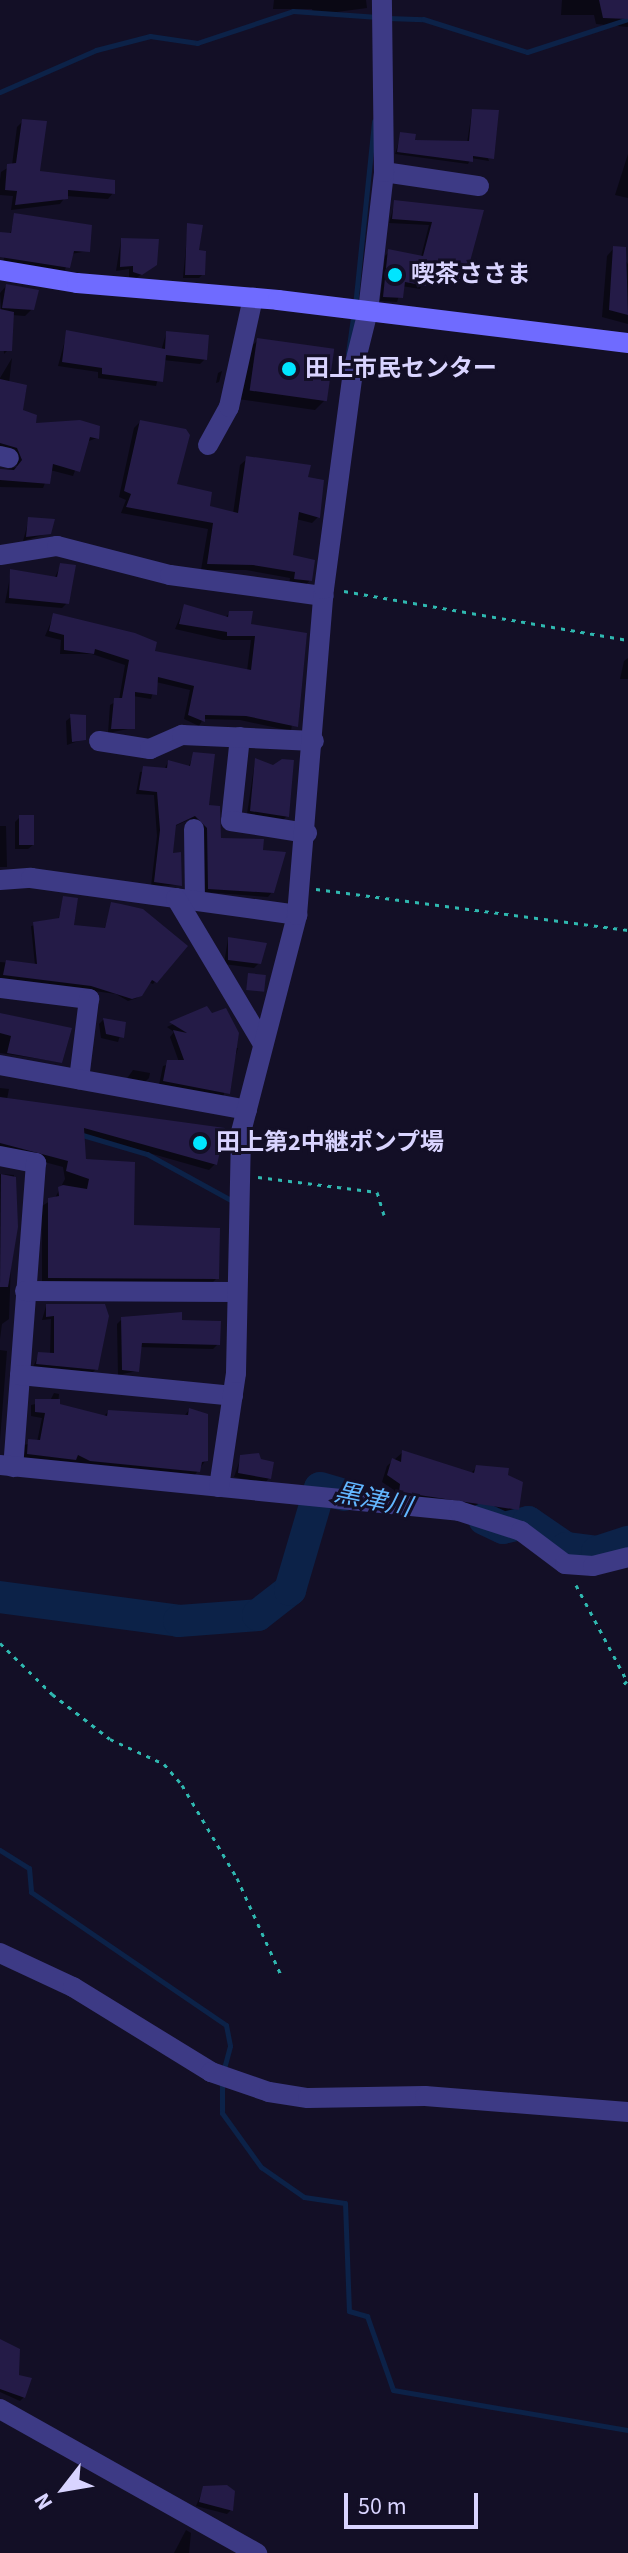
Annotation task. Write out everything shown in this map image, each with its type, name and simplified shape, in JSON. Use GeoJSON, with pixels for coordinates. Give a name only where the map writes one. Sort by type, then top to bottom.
{"type":"FeatureCollection","features":[{"type":"Feature","properties":{"kind":"street"},"geometry":{"type":"LineString","coordinates":[[219,1487],[233,1396],[238,1175],[247,1110],[297,915],[307,833],[324,592],[353,371],[368,311],[384,172],[382,0]]}},
{"type":"Feature","properties":{"kind":"street"},"geometry":{"type":"LineString","coordinates":[[384,172],[479,186]]}},
{"type":"Feature","properties":{"kind":"street"},"geometry":{"type":"LineString","coordinates":[[0,270],[77,283],[253,298],[628,343]]}},
{"type":"Feature","properties":{"kind":"street"},"geometry":{"type":"LineString","coordinates":[[208,445],[229,407],[253,298]]}},
{"type":"Feature","properties":{"kind":"street"},"geometry":{"type":"LineString","coordinates":[[0,555],[57,546],[170,575],[324,592]]}},
{"type":"Feature","properties":{"kind":"street"},"geometry":{"type":"LineString","coordinates":[[99,741],[150,749],[182,735],[314,741]]}},
{"type":"Feature","properties":{"kind":"street"},"geometry":{"type":"LineString","coordinates":[[240,737],[231,821],[307,833]]}},
{"type":"Feature","properties":{"kind":"street"},"geometry":{"type":"LineString","coordinates":[[194,829],[186,899],[263,1044]]}},
{"type":"Feature","properties":{"kind":"street"},"geometry":{"type":"LineString","coordinates":[[0,880],[31,878],[297,915]]}},
{"type":"Feature","properties":{"kind":"street"},"geometry":{"type":"LineString","coordinates":[[0,988],[89,999],[79,1079]]}},
{"type":"Feature","properties":{"kind":"street"},"geometry":{"type":"LineString","coordinates":[[0,1065],[247,1110]]}},
{"type":"Feature","properties":{"kind":"street"},"geometry":{"type":"LineString","coordinates":[[0,1156],[36,1163],[20,1375],[7,1466],[459,1511],[521,1531],[565,1564],[593,1566],[628,1557]]}},
{"type":"Feature","properties":{"kind":"street"},"geometry":{"type":"LineString","coordinates":[[25,1291],[235,1292]]}},
{"type":"Feature","properties":{"kind":"street"},"geometry":{"type":"LineString","coordinates":[[20,1375],[233,1396]]}},
{"type":"Feature","properties":{"kind":"street"},"geometry":{"type":"LineString","coordinates":[[0,1953],[73,1987],[211,2072],[269,2092],[308,2098],[425,2096],[628,2112]]}},
{"type":"Feature","properties":{"kind":"street"},"geometry":{"type":"LineString","coordinates":[[0,2409],[244,2549]]}},
{"type":"Feature","properties":{"kind":"path"},"geometry":{"type":"LineString","coordinates":[[324,592],[628,640]]}},
{"type":"Feature","properties":{"kind":"path"},"geometry":{"type":"LineString","coordinates":[[300,887],[628,930]]}},
{"type":"Feature","properties":{"kind":"path"},"geometry":{"type":"LineString","coordinates":[[238,1175],[377,1192],[384,1215]]}},
{"type":"Feature","properties":{"kind":"path"},"geometry":{"type":"LineString","coordinates":[[565,1564],[627,1681],[623,1685]]}},
{"type":"Feature","properties":{"kind":"path"},"geometry":{"type":"LineString","coordinates":[[0,1643],[52,1694],[110,1739],[164,1764],[182,1785],[237,1878],[281,1975]]}},
{"type":"Feature","properties":{"kind":"building"},"geometry":{"type":"Polygon","coordinates":[[[599,0],[628,0],[628,19],[603,18],[599,0]]]}},
{"type":"Feature","properties":{"kind":"building"},"geometry":{"type":"Polygon","coordinates":[[[472,109],[499,110],[494,159],[473,156],[473,162],[397,152],[400,132],[416,134],[415,140],[469,141],[472,109]]]}},
{"type":"Feature","properties":{"kind":"building"},"geometry":{"type":"Polygon","coordinates":[[[22,119],[47,121],[40,171],[115,180],[115,194],[68,190],[68,199],[15,205],[17,191],[5,190],[7,164],[16,163],[22,119]]]}},
{"type":"Feature","properties":{"kind":"building"},"geometry":{"type":"Polygon","coordinates":[[[394,200],[484,210],[465,280],[428,273],[426,286],[405,282],[403,298],[383,297],[388,249],[423,256],[432,222],[392,219],[394,200]]]}},
{"type":"Feature","properties":{"kind":"building"},"geometry":{"type":"Polygon","coordinates":[[[14,213],[92,225],[90,252],[74,251],[70,268],[0,257],[0,232],[11,233],[14,213]]]}},
{"type":"Feature","properties":{"kind":"building"},"geometry":{"type":"Polygon","coordinates":[[[187,223],[203,225],[199,250],[206,251],[205,275],[185,275],[187,223]]]}},
{"type":"Feature","properties":{"kind":"building"},"geometry":{"type":"Polygon","coordinates":[[[121,238],[159,239],[157,265],[142,275],[133,272],[133,266],[120,267],[121,238]]]}},
{"type":"Feature","properties":{"kind":"building"},"geometry":{"type":"Polygon","coordinates":[[[613,246],[626,247],[628,315],[609,310],[613,246]]]}},
{"type":"Feature","properties":{"kind":"building"},"geometry":{"type":"Polygon","coordinates":[[[6,284],[39,290],[34,310],[2,308],[6,284]]]}},
{"type":"Feature","properties":{"kind":"building"},"geometry":{"type":"Polygon","coordinates":[[[0,309],[14,312],[12,351],[0,351],[0,309]]]}},
{"type":"Feature","properties":{"kind":"building"},"geometry":{"type":"Polygon","coordinates":[[[66,330],[165,349],[166,331],[209,335],[207,360],[166,355],[163,382],[102,374],[102,368],[62,362],[66,330]]]}},
{"type":"Feature","properties":{"kind":"building","name":"田上市民センター"},"geometry":{"type":"Polygon","coordinates":[[[257,338],[334,349],[327,401],[250,390],[257,338]]]}},
{"type":"Feature","properties":{"kind":"building"},"geometry":{"type":"Polygon","coordinates":[[[0,379],[27,385],[23,410],[37,415],[36,423],[80,420],[100,426],[99,439],[90,437],[80,472],[53,464],[50,484],[0,480],[0,469],[14,470],[22,460],[17,448],[0,443],[0,379]]]}},
{"type":"Feature","properties":{"kind":"building"},"geometry":{"type":"Polygon","coordinates":[[[140,420],[186,429],[190,435],[177,484],[212,492],[210,506],[238,513],[246,456],[311,465],[308,477],[324,480],[320,518],[299,512],[293,555],[315,560],[312,581],[294,579],[295,572],[253,565],[207,564],[213,523],[126,507],[131,494],[124,491],[140,420]]]}},
{"type":"Feature","properties":{"kind":"building"},"geometry":{"type":"Polygon","coordinates":[[[28,517],[55,519],[51,534],[26,537],[28,517]]]}},
{"type":"Feature","properties":{"kind":"building"},"geometry":{"type":"Polygon","coordinates":[[[60,563],[76,565],[69,604],[9,598],[10,569],[57,577],[60,563]]]}},
{"type":"Feature","properties":{"kind":"building"},"geometry":{"type":"Polygon","coordinates":[[[184,604],[228,617],[229,611],[253,611],[251,624],[307,633],[298,727],[246,716],[205,715],[205,722],[188,715],[194,686],[158,677],[157,695],[135,692],[135,729],[111,729],[114,698],[122,698],[129,660],[95,649],[94,654],[64,650],[64,635],[49,631],[53,613],[135,633],[157,642],[155,651],[251,670],[255,636],[227,636],[227,632],[179,624],[184,604]]]}},
{"type":"Feature","properties":{"kind":"building"},"geometry":{"type":"Polygon","coordinates":[[[70,714],[86,715],[86,740],[72,742],[70,714]]]}},
{"type":"Feature","properties":{"kind":"building"},"geometry":{"type":"Polygon","coordinates":[[[193,752],[215,754],[209,805],[220,806],[221,838],[264,839],[263,850],[286,852],[274,893],[208,889],[207,828],[195,816],[176,825],[173,853],[181,852],[182,886],[154,882],[160,830],[157,792],[139,790],[143,766],[167,768],[168,760],[190,766],[193,752]]]}},
{"type":"Feature","properties":{"kind":"building"},"geometry":{"type":"Polygon","coordinates":[[[255,758],[273,765],[282,759],[294,760],[289,817],[250,811],[255,758]]]}},
{"type":"Feature","properties":{"kind":"building"},"geometry":{"type":"Polygon","coordinates":[[[19,815],[34,815],[34,845],[19,845],[19,815]]]}},
{"type":"Feature","properties":{"kind":"building"},"geometry":{"type":"Polygon","coordinates":[[[63,896],[78,898],[74,925],[105,928],[111,902],[143,909],[188,946],[157,983],[152,980],[142,996],[132,999],[91,986],[3,975],[6,960],[37,964],[33,922],[59,918],[63,896]]]}},
{"type":"Feature","properties":{"kind":"building"},"geometry":{"type":"Polygon","coordinates":[[[228,937],[267,943],[261,964],[228,960],[228,937]]]}},
{"type":"Feature","properties":{"kind":"building"},"geometry":{"type":"Polygon","coordinates":[[[248,973],[266,975],[264,992],[246,990],[248,973]]]}},
{"type":"Feature","properties":{"kind":"building"},"geometry":{"type":"Polygon","coordinates":[[[207,1006],[212,1013],[226,1008],[239,1033],[230,1094],[163,1081],[167,1060],[184,1060],[173,1030],[187,1033],[169,1022],[207,1006]]]}},
{"type":"Feature","properties":{"kind":"building"},"geometry":{"type":"Polygon","coordinates":[[[0,1013],[72,1028],[62,1063],[7,1053],[11,1036],[0,1033],[0,1013]]]}},
{"type":"Feature","properties":{"kind":"building"},"geometry":{"type":"Polygon","coordinates":[[[103,1018],[126,1022],[124,1038],[106,1034],[103,1018]]]}},
{"type":"Feature","properties":{"kind":"building"},"geometry":{"type":"Polygon","coordinates":[[[0,1097],[225,1128],[217,1165],[84,1128],[86,1159],[135,1162],[134,1225],[220,1228],[219,1279],[48,1278],[48,1198],[59,1196],[58,1187],[63,1185],[87,1189],[89,1179],[66,1171],[68,1161],[0,1143],[0,1097]]]}},
{"type":"Feature","properties":{"kind":"building"},"geometry":{"type":"Polygon","coordinates":[[[1,1174],[16,1177],[18,1227],[8,1287],[0,1287],[1,1174]]]}},
{"type":"Feature","properties":{"kind":"building"},"geometry":{"type":"Polygon","coordinates":[[[46,1304],[105,1304],[109,1316],[98,1370],[36,1364],[38,1352],[54,1353],[54,1316],[46,1317],[46,1304]]]}},
{"type":"Feature","properties":{"kind":"building"},"geometry":{"type":"Polygon","coordinates":[[[182,1312],[182,1320],[221,1321],[220,1345],[142,1343],[139,1372],[122,1370],[121,1317],[182,1312]]]}},
{"type":"Feature","properties":{"kind":"building"},"geometry":{"type":"Polygon","coordinates":[[[35,1399],[60,1399],[60,1404],[107,1416],[108,1410],[188,1415],[189,1408],[208,1414],[208,1461],[202,1462],[200,1472],[90,1461],[78,1455],[76,1460],[27,1454],[28,1439],[40,1440],[45,1413],[35,1412],[35,1399]]]}},
{"type":"Feature","properties":{"kind":"building"},"geometry":{"type":"Polygon","coordinates":[[[402,1450],[474,1473],[476,1465],[509,1468],[508,1475],[523,1482],[519,1510],[399,1492],[400,1484],[387,1475],[392,1458],[401,1462],[402,1450]]]}},
{"type":"Feature","properties":{"kind":"building"},"geometry":{"type":"Polygon","coordinates":[[[259,1453],[261,1459],[274,1462],[271,1479],[238,1473],[240,1455],[259,1453]]]}},
{"type":"Feature","properties":{"kind":"building"},"geometry":{"type":"Polygon","coordinates":[[[0,2339],[20,2349],[19,2375],[32,2378],[25,2398],[0,2389],[0,2339]]]}},
{"type":"Feature","properties":{"kind":"building"},"geometry":{"type":"Polygon","coordinates":[[[227,2485],[235,2491],[233,2511],[199,2502],[203,2486],[227,2485]]]}},
{"type":"Feature","properties":{"kind":"waterway"},"geometry":{"type":"LineString","coordinates":[[0,92],[96,50],[150,36],[197,43],[293,11],[378,17]]}},
{"type":"Feature","properties":{"kind":"waterway"},"geometry":{"type":"LineString","coordinates":[[388,18],[423,19],[527,52],[628,19]]}},
{"type":"Feature","properties":{"kind":"waterway"},"geometry":{"type":"LineString","coordinates":[[355,306],[374,121]]}},
{"type":"Feature","properties":{"kind":"waterway"},"geometry":{"type":"LineString","coordinates":[[348,353],[353,316]]}},
{"type":"Feature","properties":{"kind":"waterway"},"geometry":{"type":"LineString","coordinates":[[79,1134],[147,1154],[229,1199]]}},
{"type":"Feature","properties":{"kind":"waterway","name":"黒津川"},"geometry":{"type":"LineString","coordinates":[[0,1597],[179,1621],[258,1615],[290,1590],[320,1488],[344,1495]]}},
{"type":"Feature","properties":{"kind":"waterway","name":"黒津川"},"geometry":{"type":"LineString","coordinates":[[484,1519],[503,1528],[528,1522],[566,1548],[597,1552],[628,1542]]}},
{"type":"Feature","properties":{"kind":"waterway"},"geometry":{"type":"LineString","coordinates":[[0,1850],[29,1868],[31,1892],[226,2025],[230,2046],[223,2072]]}},
{"type":"Feature","properties":{"kind":"waterway"},"geometry":{"type":"LineString","coordinates":[[222,2082],[222,2113],[261,2167],[304,2197],[345,2203],[349,2311],[367,2316],[393,2390],[628,2430]]}},
{"type":"Feature","properties":{"kind":"place","name":"喫茶ささま"},"geometry":{"type":"Point","coordinates":[395,275]}},
{"type":"Feature","properties":{"kind":"place","name":"田上市民センター"},"geometry":{"type":"Point","coordinates":[289,369]}},
{"type":"Feature","properties":{"kind":"place","name":"田上第2中継ポンプ場"},"geometry":{"type":"Point","coordinates":[200,1143]}}]}
